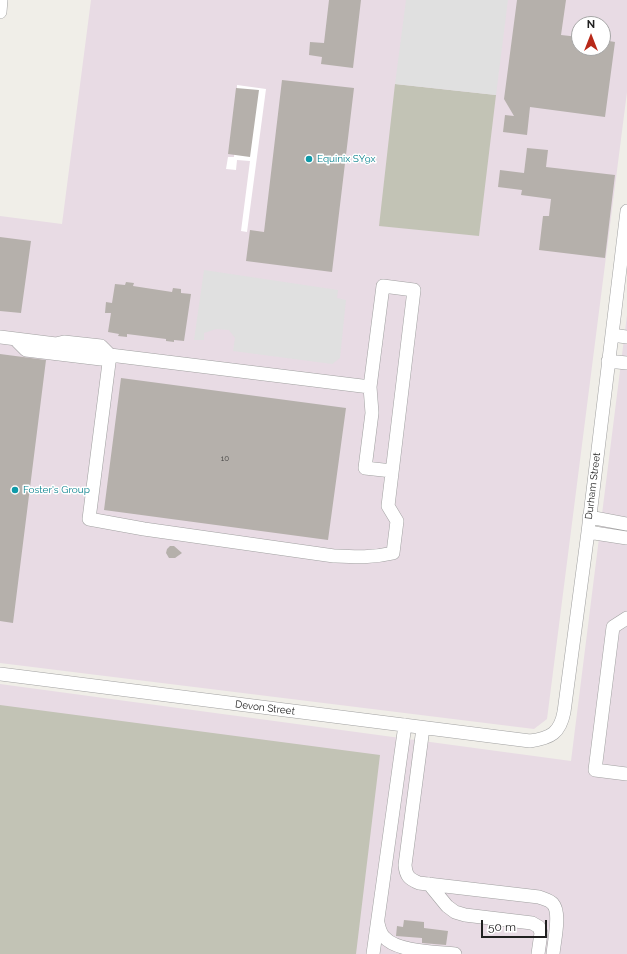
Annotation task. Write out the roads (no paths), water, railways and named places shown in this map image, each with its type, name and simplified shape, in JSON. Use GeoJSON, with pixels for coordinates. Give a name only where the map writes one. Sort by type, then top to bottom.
{"type":"FeatureCollection","features":[{"type":"Feature","properties":{"kind":"street"},"geometry":{"type":"LineString","coordinates":[[0,12],[2,0]]}},
{"type":"Feature","properties":{"kind":"street","name":"Durham Street"},"geometry":{"type":"LineString","coordinates":[[530,741],[542,739],[554,734],[561,724],[590,518],[627,211]]}},
{"type":"Feature","properties":{"kind":"street"},"geometry":{"type":"LineString","coordinates":[[110,354],[89,519],[144,529],[334,556],[361,558],[378,557],[393,553],[397,521],[388,506],[414,290],[383,286],[370,386],[372,413],[365,468],[392,471]]}},
{"type":"Feature","properties":{"kind":"street"},"geometry":{"type":"LineString","coordinates":[[612,335],[627,337]]}},
{"type":"Feature","properties":{"kind":"street"},"geometry":{"type":"LineString","coordinates":[[0,336],[56,344],[64,342],[101,346],[110,354],[370,386]]}},
{"type":"Feature","properties":{"kind":"street"},"geometry":{"type":"LineString","coordinates":[[15,338],[26,350],[101,359],[110,354]]}},
{"type":"Feature","properties":{"kind":"street"},"geometry":{"type":"LineString","coordinates":[[608,361],[627,363]]}},
{"type":"Feature","properties":{"kind":"street"},"geometry":{"type":"LineString","coordinates":[[590,518],[627,524]]}},
{"type":"Feature","properties":{"kind":"street"},"geometry":{"type":"LineString","coordinates":[[588,532],[627,538]]}},
{"type":"Feature","properties":{"kind":"street"},"geometry":{"type":"LineString","coordinates":[[627,618],[613,627],[595,770],[627,774]]}},
{"type":"Feature","properties":{"kind":"street","name":"Devon Street"},"geometry":{"type":"LineString","coordinates":[[0,674],[530,741]]}},
{"type":"Feature","properties":{"kind":"street"},"geometry":{"type":"LineString","coordinates":[[373,954],[405,725]]}},
{"type":"Feature","properties":{"kind":"street"},"geometry":{"type":"LineString","coordinates":[[423,728],[406,873],[410,879],[419,883],[539,897],[548,900],[557,910],[553,954]]}},
{"type":"Feature","properties":{"kind":"street"},"geometry":{"type":"LineString","coordinates":[[428,884],[455,912],[465,915],[532,923],[539,927],[541,933],[538,954]]}},
{"type":"Feature","properties":{"kind":"street"},"geometry":{"type":"LineString","coordinates":[[378,922],[380,932],[384,938],[394,944],[408,948],[455,954]]}},
{"type":"Feature","properties":{"kind":"place","name":"Equinix SY9x"},"geometry":{"type":"Point","coordinates":[309,159]}},
{"type":"Feature","properties":{"kind":"place","name":"Foster's Group"},"geometry":{"type":"Point","coordinates":[15,490]}}]}
